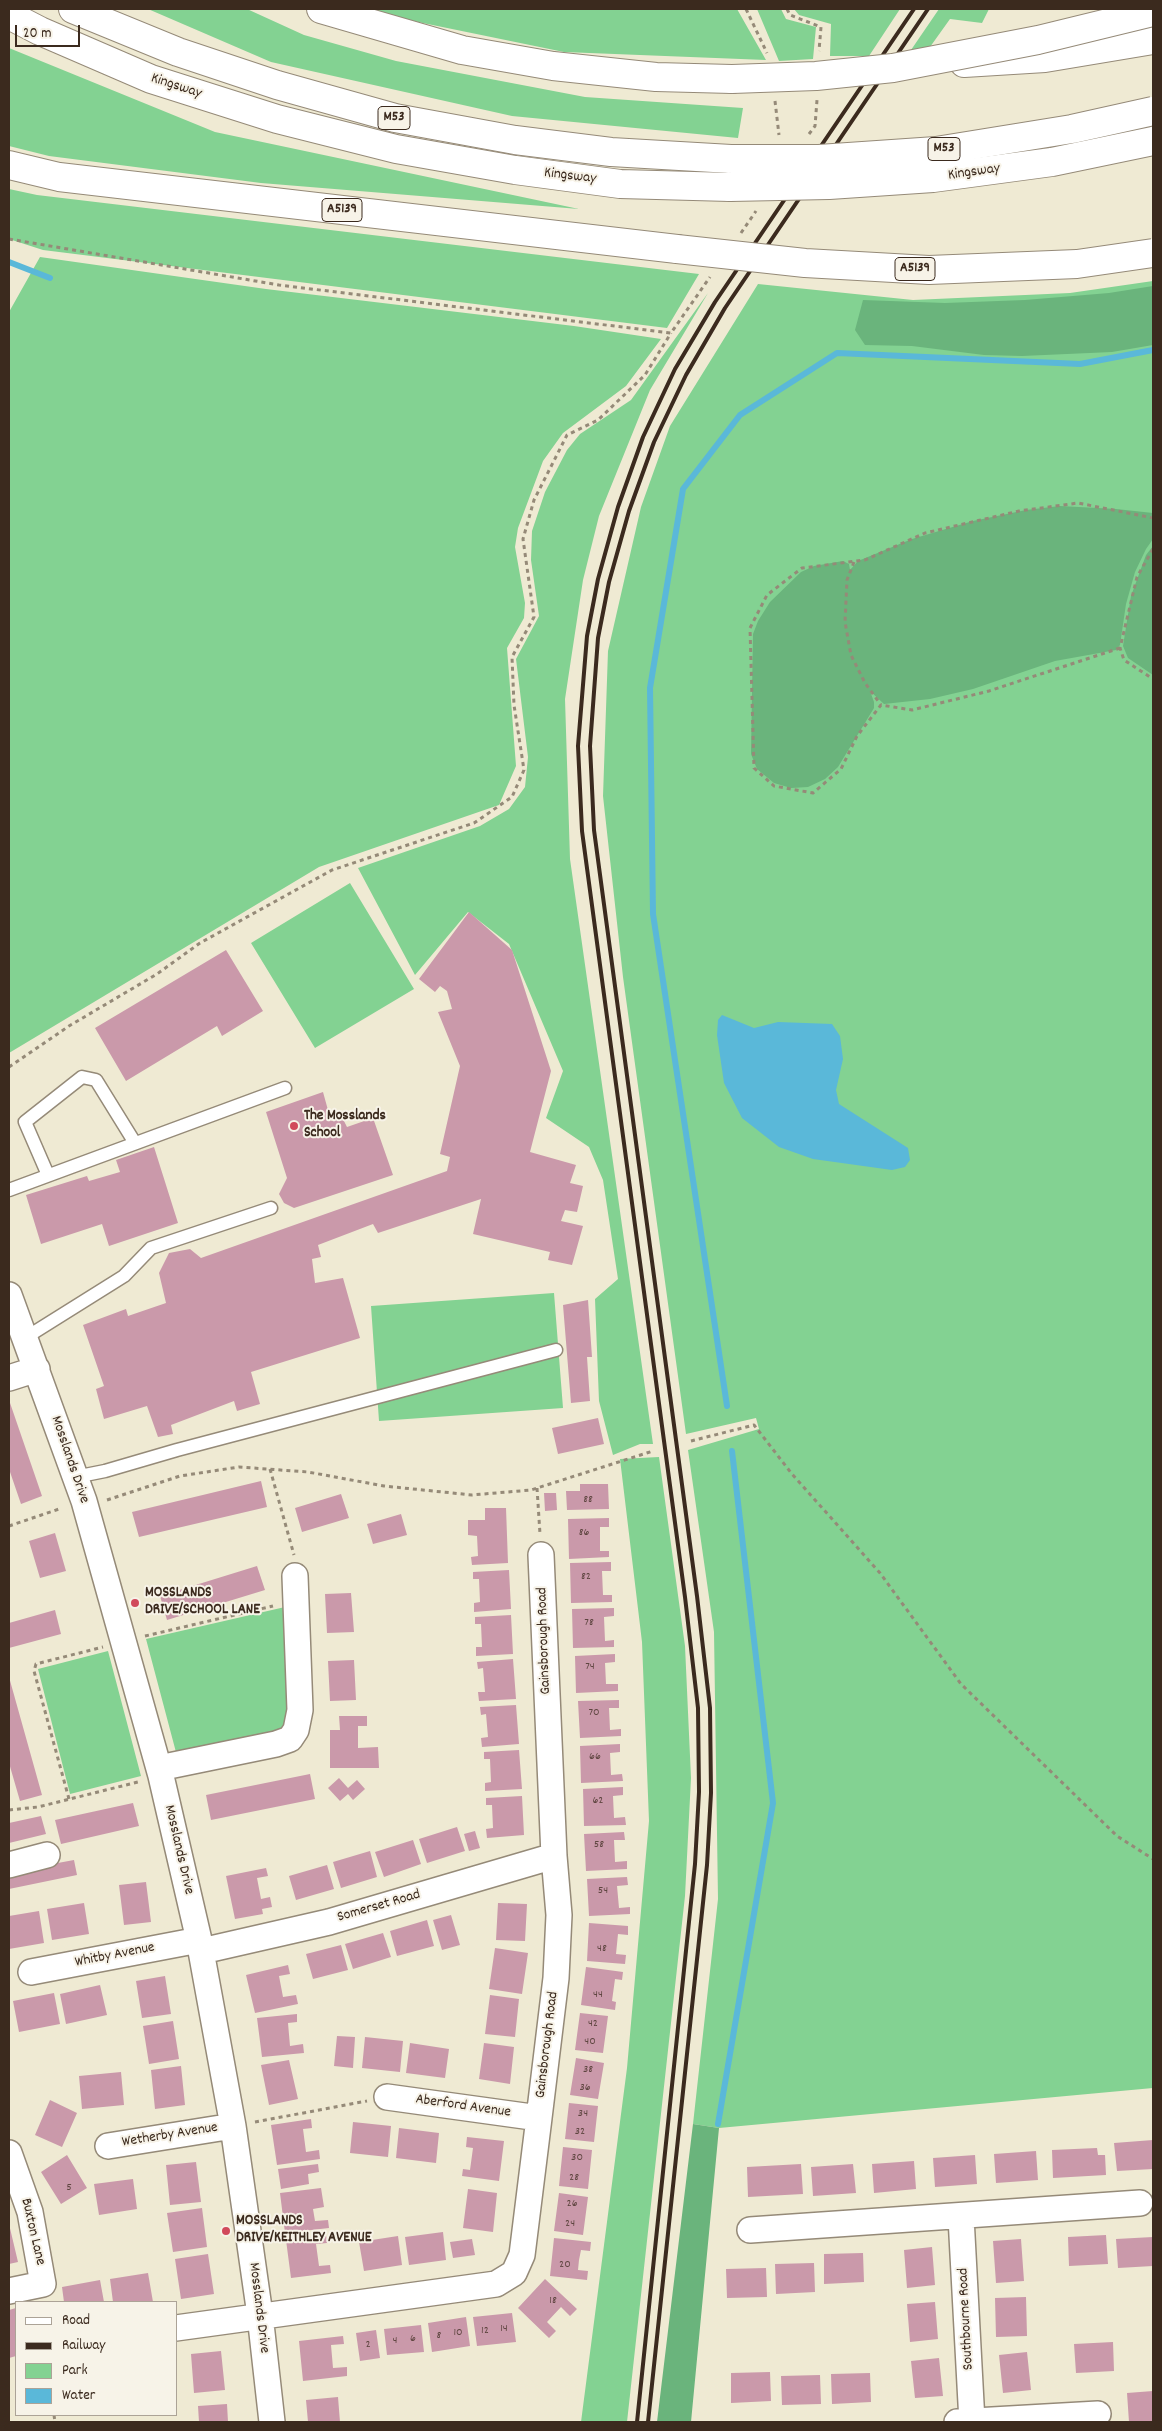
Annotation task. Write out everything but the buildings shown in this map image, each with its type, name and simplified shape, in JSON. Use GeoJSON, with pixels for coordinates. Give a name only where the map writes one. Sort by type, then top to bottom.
{"type":"FeatureCollection","features":[{"type":"Feature","properties":{"kind":"highway","name":"M53"},"geometry":{"type":"LineString","coordinates":[[73,9],[178,52],[277,85],[395,118],[515,140],[602,151],[731,159],[819,159],[936,151],[1072,129],[1153,111]]}},
{"type":"Feature","properties":{"kind":"highway"},"geometry":{"type":"LineString","coordinates":[[321,9],[462,50],[553,66],[656,77],[732,79],[816,76],[893,68],[1045,58],[1153,40]]}},
{"type":"Feature","properties":{"kind":"highway"},"geometry":{"type":"LineString","coordinates":[[893,68],[1038,40],[1153,12]]}},
{"type":"Feature","properties":{"kind":"highway","name":"Kingsway"},"geometry":{"type":"LineString","coordinates":[[9,15],[40,31],[151,79],[277,119],[396,149],[515,170],[620,184],[730,187],[829,186],[933,178],[1052,162],[1153,141]]}},
{"type":"Feature","properties":{"kind":"highway","name":"A5139"},"geometry":{"type":"LineString","coordinates":[[9,166],[59,177],[805,263],[929,270],[1077,264],[1153,253]]}},
{"type":"Feature","properties":{"kind":"highway"},"geometry":{"type":"LineString","coordinates":[[1077,264],[1153,243]]}},
{"type":"Feature","properties":{"kind":"street","name":"Mosslands Drive"},"geometry":{"type":"LineString","coordinates":[[9,1295],[84,1504],[160,1772],[201,1946],[232,2126],[260,2315],[272,2422]]}},
{"type":"Feature","properties":{"kind":"street"},"geometry":{"type":"LineString","coordinates":[[9,1378],[37,1369]]}},
{"type":"Feature","properties":{"kind":"street","name":"Gainsborough Road"},"geometry":{"type":"LineString","coordinates":[[178,2328],[496,2284],[514,2273],[522,2255],[556,1978],[559,1915],[554,1856],[541,1555]]}},
{"type":"Feature","properties":{"kind":"street"},"geometry":{"type":"LineString","coordinates":[[160,1772],[290,1739],[296,1730],[300,1710],[295,1576]]}},
{"type":"Feature","properties":{"kind":"street"},"geometry":{"type":"LineString","coordinates":[[9,1865],[47,1855]]}},
{"type":"Feature","properties":{"kind":"street","name":"Somerset Road"},"geometry":{"type":"LineString","coordinates":[[201,1946],[329,1922],[554,1856]]}},
{"type":"Feature","properties":{"kind":"street","name":"Whitby Avenue"},"geometry":{"type":"LineString","coordinates":[[31,1972],[201,1946]]}},
{"type":"Feature","properties":{"kind":"street","name":"Aberford Avenue"},"geometry":{"type":"LineString","coordinates":[[387,2097],[539,2118]]}},
{"type":"Feature","properties":{"kind":"street","name":"Wetherby Avenue"},"geometry":{"type":"LineString","coordinates":[[108,2146],[232,2126]]}},
{"type":"Feature","properties":{"kind":"street","name":"Buxton Lane"},"geometry":{"type":"LineString","coordinates":[[9,2153],[30,2212],[43,2284],[9,2291]]}},
{"type":"Feature","properties":{"kind":"street"},"geometry":{"type":"LineString","coordinates":[[750,2230],[961,2217],[1140,2203]]}},
{"type":"Feature","properties":{"kind":"street","name":"Southbourne Road"},"geometry":{"type":"LineString","coordinates":[[961,2217],[967,2422]]}},
{"type":"Feature","properties":{"kind":"street"},"geometry":{"type":"LineString","coordinates":[[967,2422],[1098,2414]]}},
{"type":"Feature","properties":{"kind":"lane"},"geometry":{"type":"LineString","coordinates":[[48,1175],[25,1122],[82,1077],[96,1080],[136,1143]]}},
{"type":"Feature","properties":{"kind":"lane"},"geometry":{"type":"LineString","coordinates":[[9,1190],[285,1088]]}},
{"type":"Feature","properties":{"kind":"lane"},"geometry":{"type":"LineString","coordinates":[[25,1338],[124,1276],[151,1248],[271,1208]]}},
{"type":"Feature","properties":{"kind":"lane"},"geometry":{"type":"LineString","coordinates":[[75,1477],[105,1471],[177,1450],[556,1350]]}},
{"type":"Feature","properties":{"kind":"path"},"geometry":{"type":"LineString","coordinates":[[9,1067],[69,1026],[157,974],[200,943],[332,870],[474,823],[512,797],[524,770],[514,705],[512,657],[534,617],[523,539],[534,500],[567,436],[598,420],[645,375],[671,333]]}},
{"type":"Feature","properties":{"kind":"path"},"geometry":{"type":"LineString","coordinates":[[881,704],[857,736],[841,770],[813,793],[774,786],[754,768],[750,628],[767,595],[802,568],[865,560],[925,533],[1019,510],[1078,504],[1153,518]]}},
{"type":"Feature","properties":{"kind":"path"},"geometry":{"type":"LineString","coordinates":[[1153,549],[1137,577],[1120,648],[1124,660],[1153,679]]}},
{"type":"Feature","properties":{"kind":"path"},"geometry":{"type":"LineString","coordinates":[[854,562],[847,580],[845,622],[851,655],[865,684],[881,704],[912,710],[989,691],[1120,648]]}},
{"type":"Feature","properties":{"kind":"path"},"geometry":{"type":"LineString","coordinates":[[691,1442],[754,1424],[792,1474],[880,1574],[961,1684],[1117,1836],[1153,1859]]}},
{"type":"Feature","properties":{"kind":"path"},"geometry":{"type":"LineString","coordinates":[[9,1526],[180,1476],[240,1467],[308,1472],[384,1486],[472,1495],[537,1488],[654,1451]]}},
{"type":"Feature","properties":{"kind":"path"},"geometry":{"type":"LineString","coordinates":[[270,1469],[296,1562],[295,1576]]}},
{"type":"Feature","properties":{"kind":"path"},"geometry":{"type":"LineString","coordinates":[[537,1488],[541,1555]]}},
{"type":"Feature","properties":{"kind":"path"},"geometry":{"type":"LineString","coordinates":[[9,1810],[38,1807],[160,1772]]}},
{"type":"Feature","properties":{"kind":"path"},"geometry":{"type":"LineString","coordinates":[[232,2126],[387,2097]]}},
{"type":"Feature","properties":{"kind":"green space"},"geometry":{"type":"Polygon","coordinates":[[[148,9],[247,9],[304,35],[396,61],[585,97],[743,108],[738,138],[512,116],[271,62],[148,9]]]}},
{"type":"Feature","properties":{"kind":"green space"},"geometry":{"type":"Polygon","coordinates":[[[366,9],[737,9],[766,60],[564,52],[379,14],[366,9]]]}},
{"type":"Feature","properties":{"kind":"green space"},"geometry":{"type":"Polygon","coordinates":[[[757,9],[781,9],[786,19],[816,27],[813,59],[779,61],[757,9]]]}},
{"type":"Feature","properties":{"kind":"green space"},"geometry":{"type":"Polygon","coordinates":[[[794,9],[900,9],[869,56],[830,56],[831,24],[799,15],[794,9]]]}},
{"type":"Feature","properties":{"kind":"green space"},"geometry":{"type":"Polygon","coordinates":[[[939,9],[989,9],[982,23],[950,19],[930,47],[911,50],[939,9]]]}},
{"type":"Feature","properties":{"kind":"green space"},"geometry":{"type":"Polygon","coordinates":[[[9,48],[215,132],[579,209],[261,183],[49,156],[9,146],[9,48]]]}},
{"type":"Feature","properties":{"kind":"green space"},"geometry":{"type":"Polygon","coordinates":[[[9,189],[37,195],[699,274],[667,328],[43,250],[9,239],[9,189]]]}},
{"type":"Feature","properties":{"kind":"green space"},"geometry":{"type":"Polygon","coordinates":[[[40,257],[266,289],[574,326],[661,339],[626,386],[563,433],[543,461],[518,528],[515,547],[525,603],[524,618],[507,648],[516,766],[499,805],[319,867],[9,1053],[9,312],[40,257]]]}},
{"type":"Feature","properties":{"kind":"green space"},"geometry":{"type":"Polygon","coordinates":[[[1153,281],[1153,2088],[719,2128],[693,2124],[718,1899],[714,1632],[688,1450],[759,1429],[756,1418],[686,1434],[623,977],[603,796],[608,651],[641,507],[670,426],[758,284],[913,300],[1070,293],[1153,281]]]}},
{"type":"Feature","properties":{"kind":"green space"},"geometry":{"type":"Polygon","coordinates":[[[1153,286],[1153,345],[1112,352],[1022,356],[984,355],[912,346],[865,345],[855,330],[863,300],[945,303],[1025,300],[1109,293],[1153,286]]]}},
{"type":"Feature","properties":{"kind":"green space"},"geometry":{"type":"Polygon","coordinates":[[[708,293],[650,390],[599,516],[583,580],[565,699],[570,859],[653,1444],[640,1444],[613,1455],[599,1401],[595,1299],[618,1279],[603,1180],[589,1147],[546,1118],[563,1071],[509,944],[468,912],[415,975],[358,868],[480,826],[509,809],[525,787],[528,757],[516,659],[539,616],[531,560],[532,531],[545,492],[567,450],[580,434],[631,400],[708,293]]]}},
{"type":"Feature","properties":{"kind":"green space"},"geometry":{"type":"Polygon","coordinates":[[[1060,506],[1153,513],[1153,539],[1135,572],[1126,604],[1120,645],[1116,650],[1055,661],[973,689],[930,699],[884,704],[870,691],[874,708],[838,767],[825,779],[808,787],[791,788],[774,783],[757,769],[751,754],[753,634],[758,621],[770,602],[801,572],[814,566],[843,561],[849,564],[850,570],[858,561],[912,539],[973,521],[1026,510],[1060,506]]]}},
{"type":"Feature","properties":{"kind":"green space"},"geometry":{"type":"Polygon","coordinates":[[[1153,546],[1153,675],[1128,658],[1123,646],[1131,596],[1146,555],[1153,546]]]}},
{"type":"Feature","properties":{"kind":"green space"},"geometry":{"type":"Polygon","coordinates":[[[350,883],[414,989],[315,1048],[251,943],[350,883]]]}},
{"type":"Feature","properties":{"kind":"green space"},"geometry":{"type":"Polygon","coordinates":[[[554,1293],[563,1408],[379,1421],[371,1306],[554,1293]]]}},
{"type":"Feature","properties":{"kind":"green space"},"geometry":{"type":"Polygon","coordinates":[[[659,1457],[685,1646],[691,1778],[685,1896],[627,2422],[581,2422],[627,2068],[649,1821],[642,1642],[620,1459],[659,1457]]]}},
{"type":"Feature","properties":{"kind":"green space"},"geometry":{"type":"Polygon","coordinates":[[[285,1607],[291,1670],[286,1729],[177,1756],[146,1639],[285,1607]]]}},
{"type":"Feature","properties":{"kind":"green space"},"geometry":{"type":"Polygon","coordinates":[[[108,1651],[141,1776],[70,1794],[38,1669],[108,1651]]]}},
{"type":"Feature","properties":{"kind":"green space"},"geometry":{"type":"Polygon","coordinates":[[[693,2124],[719,2128],[691,2422],[657,2422],[693,2124]]]}},
{"type":"Feature","properties":{"kind":"water"},"geometry":{"type":"Polygon","coordinates":[[[722,1015],[754,1028],[778,1022],[832,1024],[840,1036],[843,1059],[836,1090],[839,1104],[908,1148],[910,1160],[905,1167],[892,1170],[813,1159],[779,1147],[742,1118],[724,1083],[717,1035],[718,1020],[722,1015]]]}},
{"type":"Feature","properties":{"kind":"waterway"},"geometry":{"type":"LineString","coordinates":[[9,262],[50,278]]}},
{"type":"Feature","properties":{"kind":"waterway"},"geometry":{"type":"LineString","coordinates":[[727,1406],[653,914],[650,688],[683,489],[740,415],[837,353],[1080,364],[1153,350]]}},
{"type":"Feature","properties":{"kind":"waterway"},"geometry":{"type":"LineString","coordinates":[[718,2124],[773,1803],[732,1451]]}},
{"type":"Feature","properties":{"kind":"railway"},"geometry":{"type":"LineString","coordinates":[[637,2422],[695,1864],[699,1792],[698,1708],[685,1597],[582,831],[578,746],[587,636],[598,579],[618,507],[643,437],[675,369],[715,302],[914,9]]}},
{"type":"Feature","properties":{"kind":"railway"},"geometry":{"type":"LineString","coordinates":[[648,2422],[707,1865],[711,1793],[710,1708],[697,1596],[594,830],[590,746],[598,638],[609,582],[629,511],[654,442],[686,375],[725,308],[928,9]]}},
{"type":"Feature","properties":{"kind":"place","name":"The Mosslands School"},"geometry":{"type":"Point","coordinates":[294,1126]}},
{"type":"Feature","properties":{"kind":"place","name":"MOSSLANDS DRIVE/SCHOOL LANE"},"geometry":{"type":"Point","coordinates":[135,1603]}},
{"type":"Feature","properties":{"kind":"place","name":"MOSSLANDS DRIVE/KEITHLEY AVENUE"},"geometry":{"type":"Point","coordinates":[226,2231]}}]}
